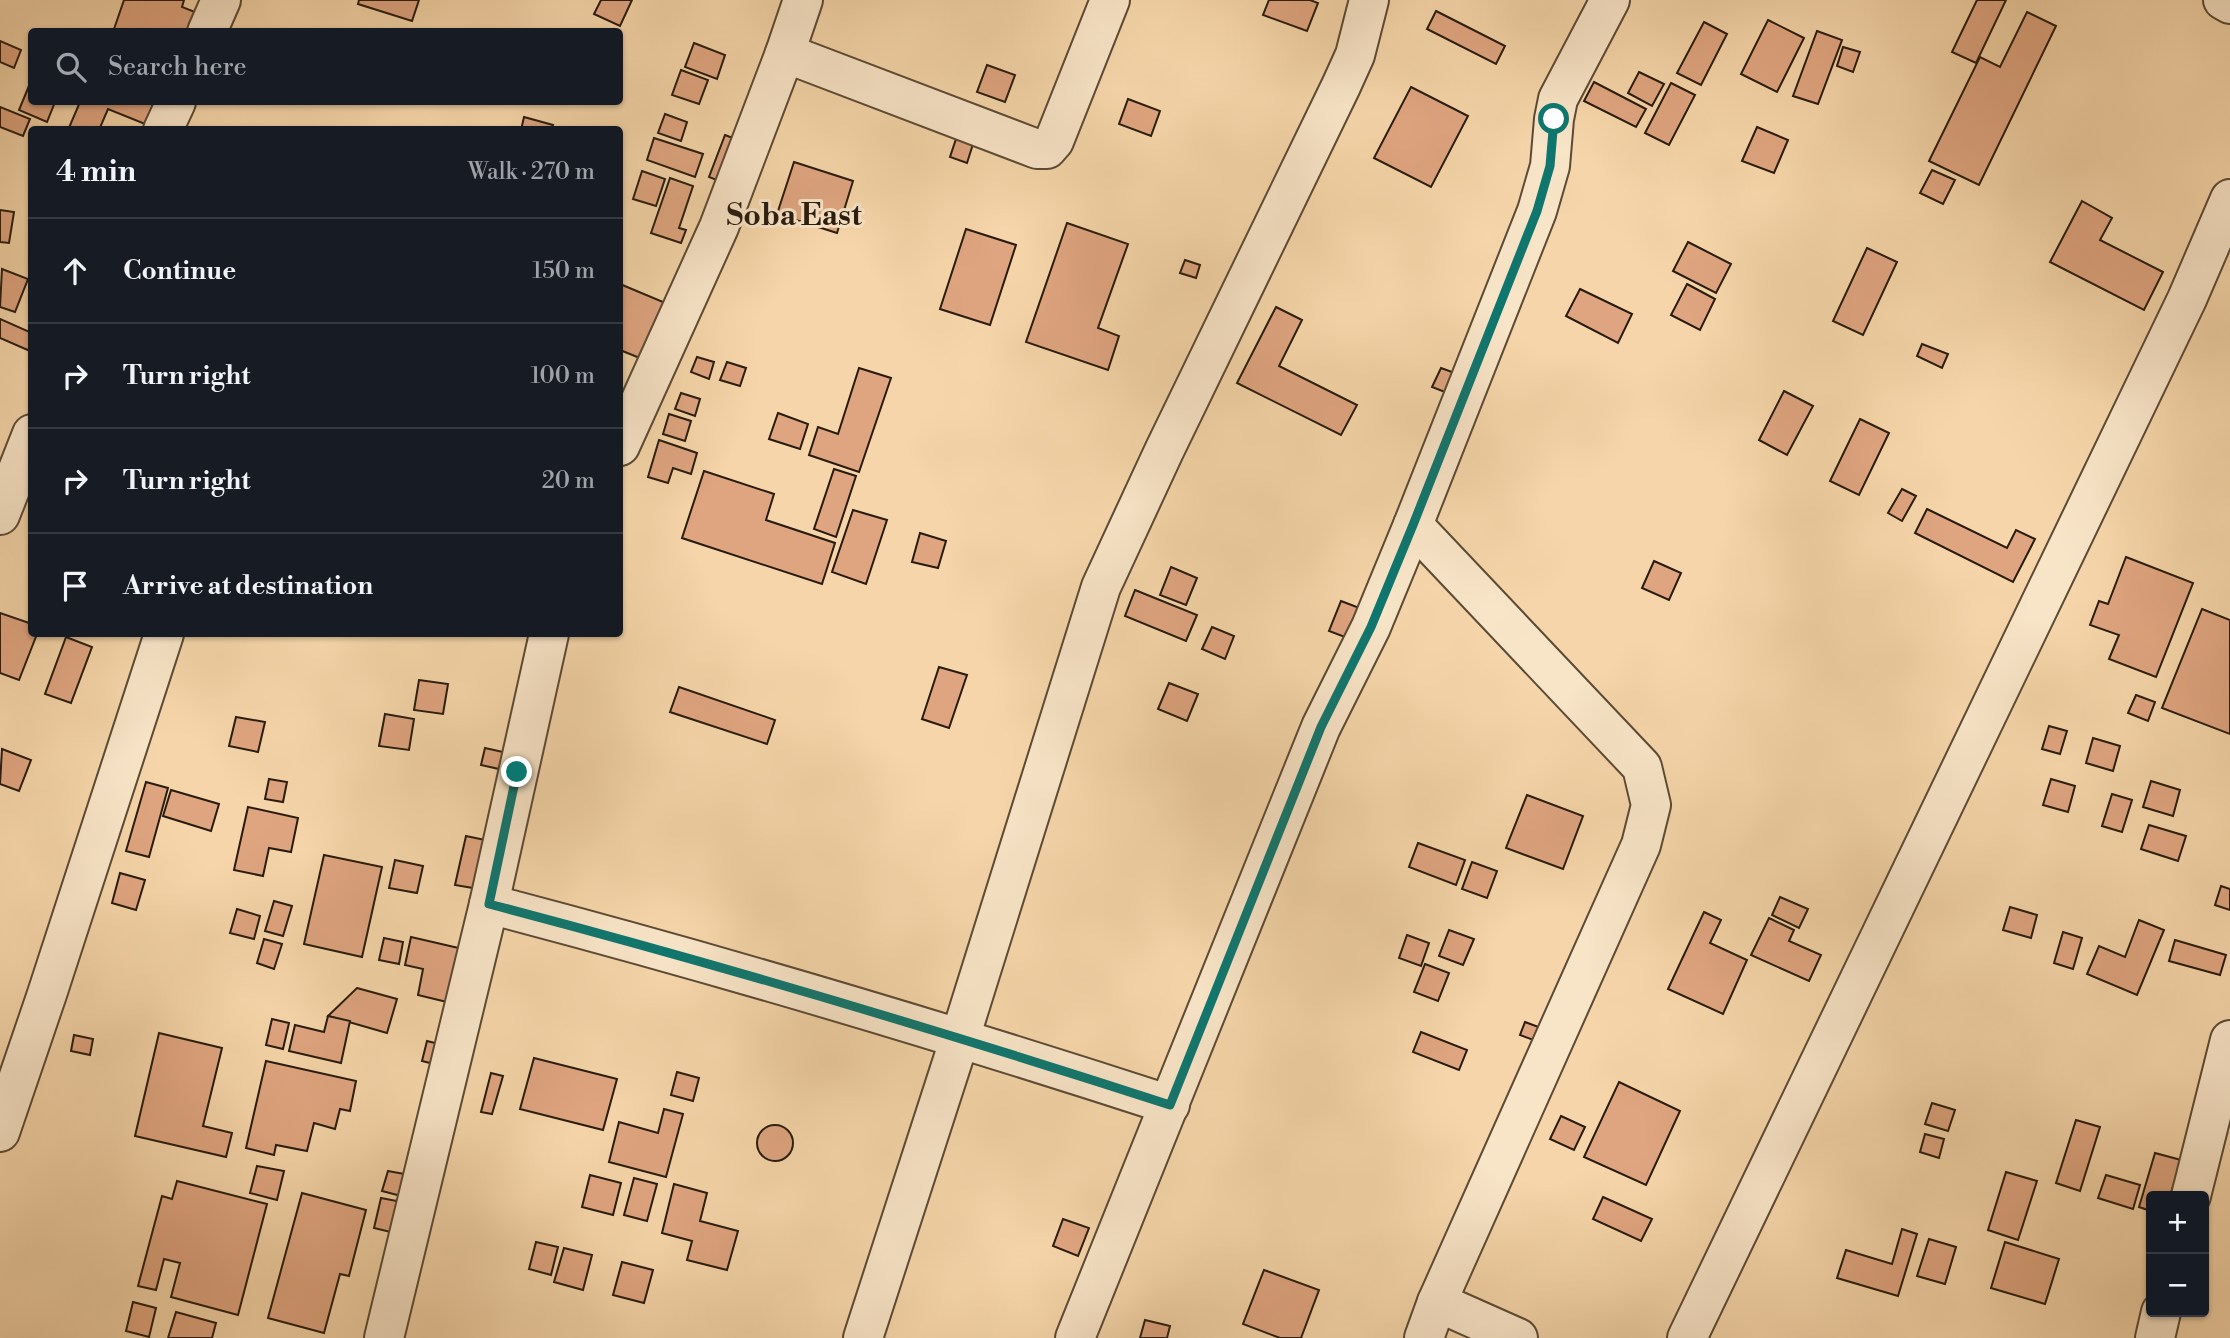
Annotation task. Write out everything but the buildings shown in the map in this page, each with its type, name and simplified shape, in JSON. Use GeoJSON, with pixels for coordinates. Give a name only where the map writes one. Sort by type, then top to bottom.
{"type":"FeatureCollection","features":[{"type":"Feature","properties":{"kind":"street"},"geometry":{"type":"LineString","coordinates":[[209,28],[220,0]]}},
{"type":"Feature","properties":{"kind":"street"},"geometry":{"type":"LineString","coordinates":[[623,439],[719,227],[803,0]]}},
{"type":"Feature","properties":{"kind":"street"},"geometry":{"type":"LineString","coordinates":[[785,53],[1037,149],[1046,149],[1054,142],[1110,0]]}},
{"type":"Feature","properties":{"kind":"street"},"geometry":{"type":"LineString","coordinates":[[863,1338],[1101,587],[1341,86],[1355,55],[1369,0]]}},
{"type":"Feature","properties":{"kind":"street"},"geometry":{"type":"LineString","coordinates":[[1075,1338],[1321,727],[1371,627],[1413,525],[1537,211],[1550,166],[1558,99],[1610,0]]}},
{"type":"Feature","properties":{"kind":"street"},"geometry":{"type":"LineString","coordinates":[[2223,0],[2230,4]]}},
{"type":"Feature","properties":{"kind":"street"},"geometry":{"type":"LineString","coordinates":[[165,126],[175,105]]}},
{"type":"Feature","properties":{"kind":"street"},"geometry":{"type":"LineString","coordinates":[[1687,1338],[2187,299],[2230,199]]}},
{"type":"Feature","properties":{"kind":"street"},"geometry":{"type":"LineString","coordinates":[[0,514],[28,443]]}},
{"type":"Feature","properties":{"kind":"street"},"geometry":{"type":"LineString","coordinates":[[1413,525],[1642,767],[1651,805],[1641,845],[1437,1302],[1424,1338]]}},
{"type":"Feature","properties":{"kind":"street"},"geometry":{"type":"LineString","coordinates":[[0,1132],[162,637]]}},
{"type":"Feature","properties":{"kind":"street"},"geometry":{"type":"LineString","coordinates":[[384,1338],[489,904],[548,637]]}},
{"type":"Feature","properties":{"kind":"street"},"geometry":{"type":"LineString","coordinates":[[489,904],[653,947],[960,1038],[1170,1105]]}},
{"type":"Feature","properties":{"kind":"street"},"geometry":{"type":"LineString","coordinates":[[2192,1191],[2224,1093],[2230,1040]]}},
{"type":"Feature","properties":{"kind":"street"},"geometry":{"type":"LineString","coordinates":[[1437,1302],[1518,1338]]}},
{"type":"Feature","properties":{"kind":"street"},"geometry":{"type":"LineString","coordinates":[[2155,1338],[2160,1317]]}},
{"type":"Feature","properties":{"kind":"district","name":"Soba East"},"geometry":{"type":"Point","coordinates":[794,216]}},
{"type":"Feature","properties":{"kind":"route"},"geometry":{"type":"LineString","coordinates":[[517,772],[489,904],[653,947],[960,1038],[1170,1105],[1321,727],[1371,627],[1413,525],[1537,211],[1550,166],[1554,119]]}}]}
